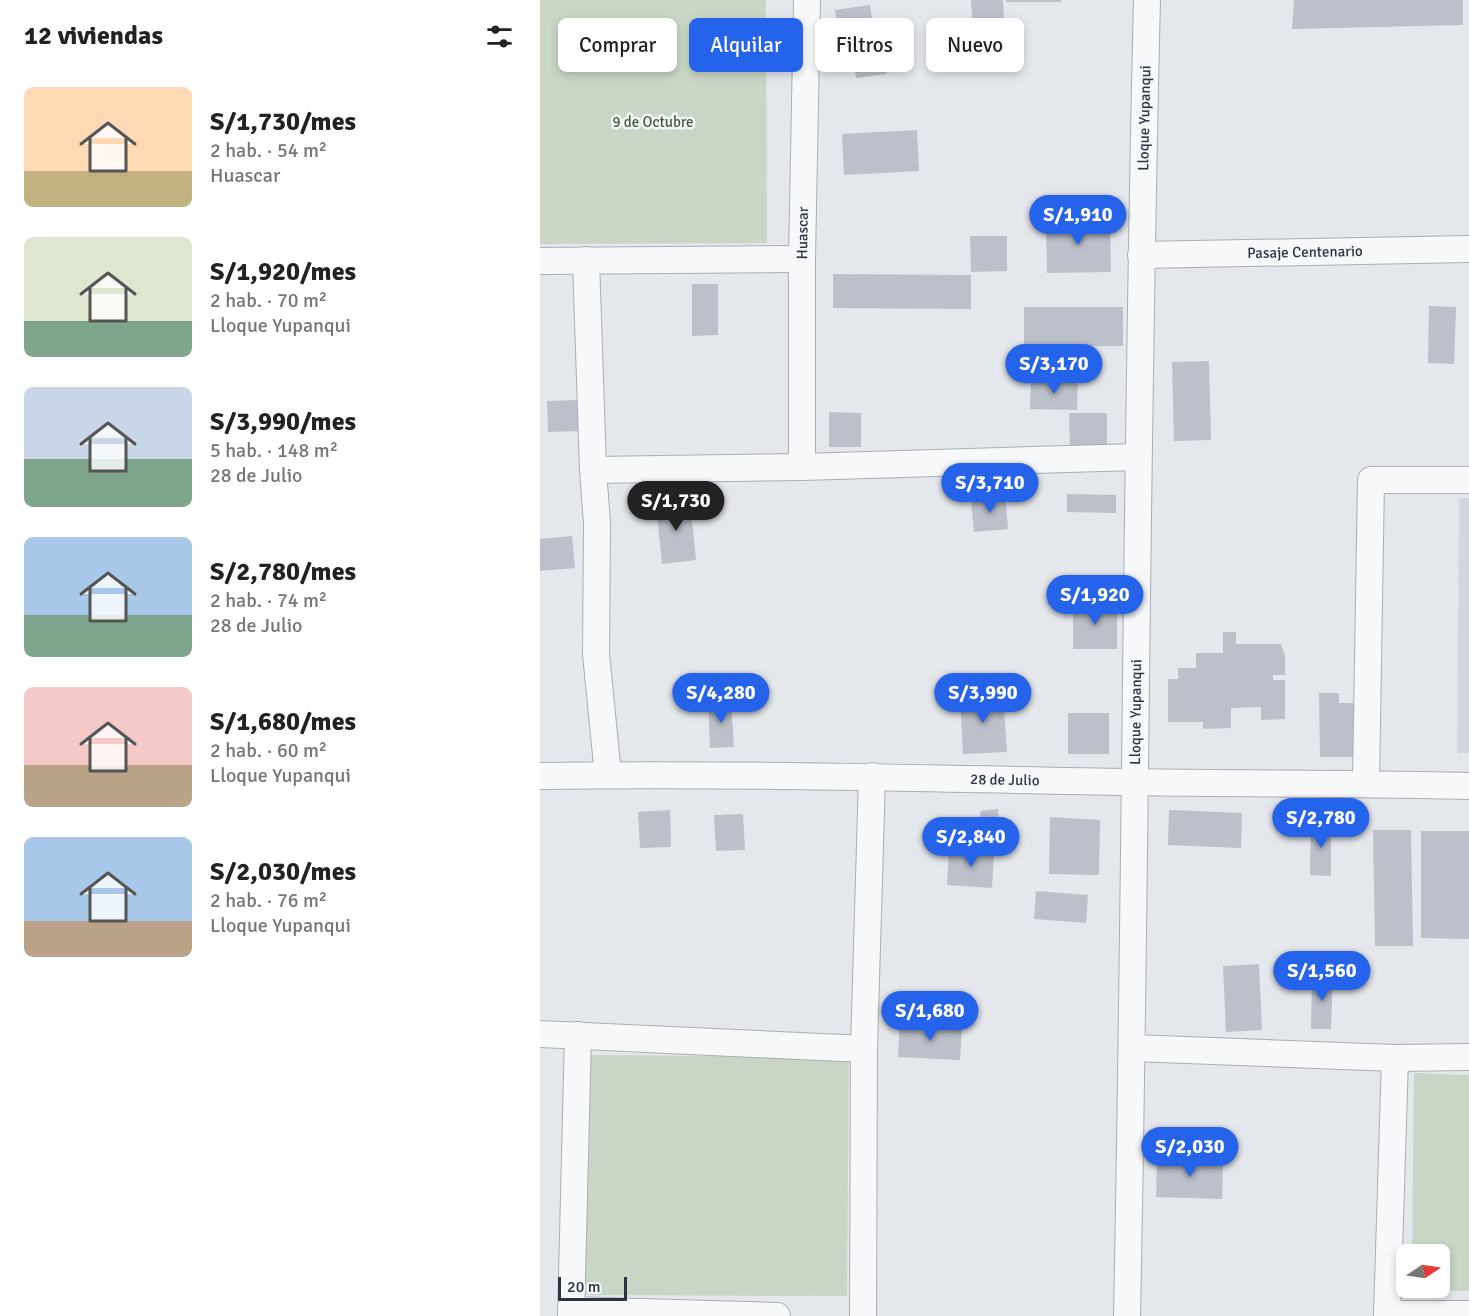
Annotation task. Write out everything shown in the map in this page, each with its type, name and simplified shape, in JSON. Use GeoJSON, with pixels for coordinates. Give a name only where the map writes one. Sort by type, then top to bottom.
{"type":"FeatureCollection","features":[{"type":"Feature","properties":{"kind":"street","name":"Huascar"},"geometry":{"type":"LineString","coordinates":[[802,467],[802,259],[807,0]]}},
{"type":"Feature","properties":{"kind":"street","name":"Lloque Yupanqui"},"geometry":{"type":"LineString","coordinates":[[1127,1316],[1132,1048],[1137,457],[1147,0]]}},
{"type":"Feature","properties":{"kind":"street","name":"Pasaje Centenario"},"geometry":{"type":"LineString","coordinates":[[1141,255],[1469,249]]}},
{"type":"Feature","properties":{"kind":"street"},"geometry":{"type":"LineString","coordinates":[[540,261],[802,259]]}},
{"type":"Feature","properties":{"kind":"street"},"geometry":{"type":"LineString","coordinates":[[586,260],[597,523],[596,654],[608,775]]}},
{"type":"Feature","properties":{"kind":"street"},"geometry":{"type":"LineString","coordinates":[[593,470],[802,467],[1137,457]]}},
{"type":"Feature","properties":{"kind":"street"},"geometry":{"type":"LineString","coordinates":[[1366,783],[1371,480],[1469,480]]}},
{"type":"Feature","properties":{"kind":"street","name":"28 de Julio"},"geometry":{"type":"LineString","coordinates":[[540,776],[872,776],[1135,783],[1366,783],[1469,786]]}},
{"type":"Feature","properties":{"kind":"street"},"geometry":{"type":"LineString","coordinates":[[863,1316],[864,1049],[872,776]]}},
{"type":"Feature","properties":{"kind":"street"},"geometry":{"type":"LineString","coordinates":[[540,1035],[864,1049]]}},
{"type":"Feature","properties":{"kind":"street"},"geometry":{"type":"LineString","coordinates":[[578,1035],[571,1313],[777,1316]]}},
{"type":"Feature","properties":{"kind":"street"},"geometry":{"type":"LineString","coordinates":[[1132,1048],[1395,1058],[1469,1058]]}},
{"type":"Feature","properties":{"kind":"street"},"geometry":{"type":"LineString","coordinates":[[1395,1058],[1388,1315],[1469,1314]]}},
{"type":"Feature","properties":{"kind":"shaded area"},"geometry":{"type":"Polygon","coordinates":[[[1459,498],[1469,498],[1469,753],[1457,753],[1459,498]]]}},
{"type":"Feature","properties":{"kind":"green space","name":"9 de Octubre"},"geometry":{"type":"Polygon","coordinates":[[[540,0],[766,0],[766,18],[689,18],[689,72],[766,72],[767,243],[540,244],[540,0]]]}},
{"type":"Feature","properties":{"kind":"green space"},"geometry":{"type":"Polygon","coordinates":[[[589,1055],[849,1057],[847,1296],[583,1295],[589,1055]]]}},
{"type":"Feature","properties":{"kind":"green space"},"geometry":{"type":"Polygon","coordinates":[[[1414,1073],[1469,1075],[1469,1291],[1450,1291],[1450,1244],[1412,1244],[1414,1073]]]}},
{"type":"Feature","properties":{"kind":"building"},"geometry":{"type":"Polygon","coordinates":[[[971,0],[1003,0],[1004,18],[972,18],[971,0]]]}},
{"type":"Feature","properties":{"kind":"building"},"geometry":{"type":"Polygon","coordinates":[[[1006,0],[1061,0],[1061,2],[1006,2],[1006,0]]]}},
{"type":"Feature","properties":{"kind":"building"},"geometry":{"type":"Polygon","coordinates":[[[1294,0],[1463,0],[1463,25],[1292,29],[1294,0]]]}},
{"type":"Feature","properties":{"kind":"building"},"geometry":{"type":"Polygon","coordinates":[[[870,5],[872,18],[836,18],[835,10],[870,5]]]}},
{"type":"Feature","properties":{"kind":"building"},"geometry":{"type":"Polygon","coordinates":[[[855,72],[887,72],[887,74],[856,78],[855,72]]]}},
{"type":"Feature","properties":{"kind":"building"},"geometry":{"type":"Polygon","coordinates":[[[917,130],[919,171],[844,175],[842,134],[917,130]]]}},
{"type":"Feature","properties":{"kind":"building"},"geometry":{"type":"Polygon","coordinates":[[[1110,220],[1111,272],[1047,273],[1046,221],[1110,220]]]}},
{"type":"Feature","properties":{"kind":"building"},"geometry":{"type":"Polygon","coordinates":[[[970,236],[1007,236],[1007,271],[971,272],[970,236]]]}},
{"type":"Feature","properties":{"kind":"building"},"geometry":{"type":"Polygon","coordinates":[[[833,274],[971,275],[971,309],[833,308],[833,274]]]}},
{"type":"Feature","properties":{"kind":"building"},"geometry":{"type":"Polygon","coordinates":[[[692,284],[718,284],[718,335],[692,336],[692,284]]]}},
{"type":"Feature","properties":{"kind":"building"},"geometry":{"type":"Polygon","coordinates":[[[1429,306],[1456,307],[1454,364],[1428,363],[1429,306]]]}},
{"type":"Feature","properties":{"kind":"building"},"geometry":{"type":"Polygon","coordinates":[[[1024,307],[1123,307],[1123,346],[1024,347],[1024,307]]]}},
{"type":"Feature","properties":{"kind":"building"},"geometry":{"type":"Polygon","coordinates":[[[1209,361],[1211,440],[1174,441],[1172,362],[1209,361]]]}},
{"type":"Feature","properties":{"kind":"building"},"geometry":{"type":"Polygon","coordinates":[[[1031,379],[1078,381],[1077,410],[1030,409],[1031,379]]]}},
{"type":"Feature","properties":{"kind":"building"},"geometry":{"type":"Polygon","coordinates":[[[578,400],[580,431],[548,432],[547,401],[578,400]]]}},
{"type":"Feature","properties":{"kind":"building"},"geometry":{"type":"Polygon","coordinates":[[[829,412],[861,413],[861,447],[829,447],[829,412]]]}},
{"type":"Feature","properties":{"kind":"building"},"geometry":{"type":"Polygon","coordinates":[[[1069,413],[1107,413],[1107,450],[1070,450],[1069,413]]]}},
{"type":"Feature","properties":{"kind":"building"},"geometry":{"type":"Polygon","coordinates":[[[1067,494],[1116,495],[1116,513],[1067,512],[1067,494]]]}},
{"type":"Feature","properties":{"kind":"building"},"geometry":{"type":"Polygon","coordinates":[[[1005,495],[1008,529],[974,532],[971,499],[1005,495]]]}},
{"type":"Feature","properties":{"kind":"building"},"geometry":{"type":"Polygon","coordinates":[[[690,501],[696,560],[662,564],[656,505],[690,501]]]}},
{"type":"Feature","properties":{"kind":"building"},"geometry":{"type":"Polygon","coordinates":[[[572,536],[575,568],[540,571],[540,539],[572,536]]]}},
{"type":"Feature","properties":{"kind":"building"},"geometry":{"type":"Polygon","coordinates":[[[1073,603],[1117,604],[1117,649],[1073,649],[1073,603]]]}},
{"type":"Feature","properties":{"kind":"building"},"geometry":{"type":"Polygon","coordinates":[[[1223,632],[1236,632],[1236,644],[1281,644],[1285,656],[1285,675],[1273,675],[1273,680],[1285,680],[1285,719],[1261,720],[1261,707],[1231,708],[1231,728],[1203,729],[1203,722],[1168,722],[1168,679],[1178,679],[1178,668],[1196,668],[1196,653],[1223,653],[1223,632]]]}},
{"type":"Feature","properties":{"kind":"building"},"geometry":{"type":"Polygon","coordinates":[[[1319,693],[1339,693],[1339,703],[1354,703],[1355,757],[1320,757],[1319,693]]]}},
{"type":"Feature","properties":{"kind":"building"},"geometry":{"type":"Polygon","coordinates":[[[1003,694],[1007,752],[963,754],[960,696],[1003,694]]]}},
{"type":"Feature","properties":{"kind":"building"},"geometry":{"type":"Polygon","coordinates":[[[731,700],[734,747],[710,748],[708,701],[731,700]]]}},
{"type":"Feature","properties":{"kind":"building"},"geometry":{"type":"Polygon","coordinates":[[[1068,713],[1109,713],[1109,754],[1068,754],[1068,713]]]}},
{"type":"Feature","properties":{"kind":"building"},"geometry":{"type":"Polygon","coordinates":[[[998,809],[1001,845],[984,846],[980,811],[998,809]]]}},
{"type":"Feature","properties":{"kind":"building"},"geometry":{"type":"Polygon","coordinates":[[[670,810],[671,847],[640,848],[638,812],[670,810]]]}},
{"type":"Feature","properties":{"kind":"building"},"geometry":{"type":"Polygon","coordinates":[[[1169,810],[1242,813],[1241,848],[1168,845],[1169,810]]]}},
{"type":"Feature","properties":{"kind":"building"},"geometry":{"type":"Polygon","coordinates":[[[743,814],[745,850],[716,851],[714,815],[743,814]]]}},
{"type":"Feature","properties":{"kind":"building"},"geometry":{"type":"Polygon","coordinates":[[[1050,817],[1100,820],[1099,875],[1049,874],[1050,817]]]}},
{"type":"Feature","properties":{"kind":"building"},"geometry":{"type":"Polygon","coordinates":[[[1311,822],[1331,822],[1331,876],[1310,875],[1311,822]]]}},
{"type":"Feature","properties":{"kind":"building"},"geometry":{"type":"Polygon","coordinates":[[[1373,830],[1411,830],[1413,946],[1375,946],[1373,830]]]}},
{"type":"Feature","properties":{"kind":"building"},"geometry":{"type":"Polygon","coordinates":[[[1421,831],[1469,831],[1469,939],[1421,938],[1421,831]]]}},
{"type":"Feature","properties":{"kind":"building"},"geometry":{"type":"Polygon","coordinates":[[[949,849],[994,851],[992,888],[947,885],[949,849]]]}},
{"type":"Feature","properties":{"kind":"building"},"geometry":{"type":"Polygon","coordinates":[[[1036,891],[1088,895],[1086,923],[1034,919],[1036,891]]]}},
{"type":"Feature","properties":{"kind":"building"},"geometry":{"type":"Polygon","coordinates":[[[1259,964],[1262,1030],[1226,1032],[1223,966],[1259,964]]]}},
{"type":"Feature","properties":{"kind":"building"},"geometry":{"type":"Polygon","coordinates":[[[1312,974],[1333,975],[1331,1029],[1311,1029],[1312,974]]]}},
{"type":"Feature","properties":{"kind":"building"},"geometry":{"type":"Polygon","coordinates":[[[900,1023],[962,1027],[960,1060],[898,1057],[900,1023]]]}},
{"type":"Feature","properties":{"kind":"building"},"geometry":{"type":"Polygon","coordinates":[[[1157,1158],[1223,1160],[1222,1199],[1156,1197],[1157,1158]]]}}]}
